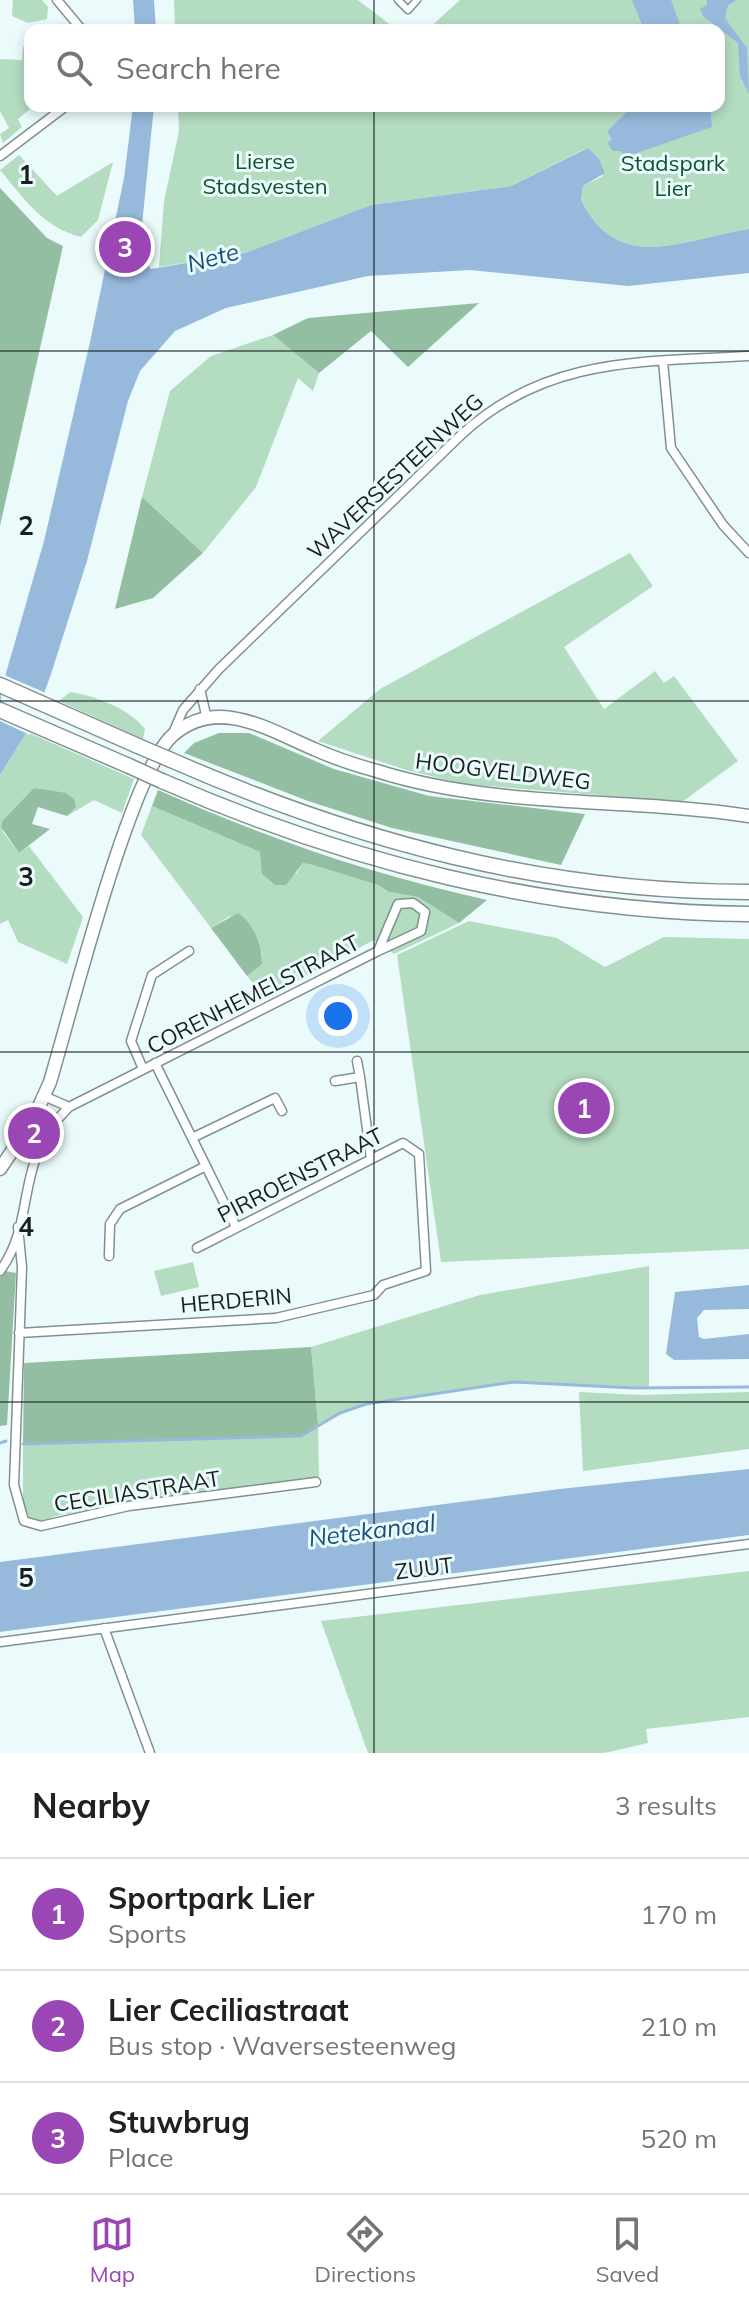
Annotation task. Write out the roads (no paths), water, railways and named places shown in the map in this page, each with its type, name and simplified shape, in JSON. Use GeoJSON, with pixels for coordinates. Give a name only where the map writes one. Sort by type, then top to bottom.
{"type":"FeatureCollection","features":[{"type":"Feature","properties":{"kind":"highway"},"geometry":{"type":"LineString","coordinates":[[0,685],[305,816],[472,863],[585,882],[749,892]]}},
{"type":"Feature","properties":{"kind":"highway"},"geometry":{"type":"LineString","coordinates":[[0,710],[297,836],[399,867],[492,890],[637,909],[749,914]]}},
{"type":"Feature","properties":{"kind":"main road","name":"HOOGVELDWEG"},"geometry":{"type":"LineString","coordinates":[[172,736],[207,719],[233,717],[251,720],[347,762],[441,788],[749,816]]}},
{"type":"Feature","properties":{"kind":"main road","name":"WAVERSESTEENWEG"},"geometry":{"type":"LineString","coordinates":[[0,1169],[18,1146],[44,1096],[133,810],[153,764],[172,736]]}},
{"type":"Feature","properties":{"kind":"street"},"geometry":{"type":"LineString","coordinates":[[57,0],[77,24]]}},
{"type":"Feature","properties":{"kind":"street"},"geometry":{"type":"LineString","coordinates":[[398,0],[408,10],[417,0]]}},
{"type":"Feature","properties":{"kind":"street"},"geometry":{"type":"LineString","coordinates":[[0,156],[58,112]]}},
{"type":"Feature","properties":{"kind":"street","name":"WAVERSESTEENWEG"},"geometry":{"type":"LineString","coordinates":[[172,736],[183,710],[200,688],[461,435],[502,403],[557,376],[588,368],[749,356]]}},
{"type":"Feature","properties":{"kind":"street"},"geometry":{"type":"LineString","coordinates":[[663,361],[671,448],[723,525],[749,553]]}},
{"type":"Feature","properties":{"kind":"street"},"geometry":{"type":"LineString","coordinates":[[200,688],[207,719]]}},
{"type":"Feature","properties":{"kind":"street","name":"CORENHEMELSTRAAT"},"geometry":{"type":"LineString","coordinates":[[29,1178],[39,1144],[51,1124],[69,1107],[421,931],[426,922],[425,912],[420,906],[398,904],[378,951]]}},
{"type":"Feature","properties":{"kind":"street","name":"CORENHEMELSTRAAT"},"geometry":{"type":"LineString","coordinates":[[143,1069],[131,1041],[152,975],[189,951]]}},
{"type":"Feature","properties":{"kind":"street"},"geometry":{"type":"LineString","coordinates":[[357,1061],[371,1159]]}},
{"type":"Feature","properties":{"kind":"street"},"geometry":{"type":"LineString","coordinates":[[155,1063],[236,1227]]}},
{"type":"Feature","properties":{"kind":"street"},"geometry":{"type":"LineString","coordinates":[[335,1081],[360,1077]]}},
{"type":"Feature","properties":{"kind":"street"},"geometry":{"type":"LineString","coordinates":[[44,1096],[69,1107]]}},
{"type":"Feature","properties":{"kind":"street"},"geometry":{"type":"LineString","coordinates":[[192,1138],[275,1098],[282,1111]]}},
{"type":"Feature","properties":{"kind":"street","name":"PIRROENSTRAAT"},"geometry":{"type":"LineString","coordinates":[[197,1248],[403,1143],[419,1154]]}},
{"type":"Feature","properties":{"kind":"street","name":"HERDERIN"},"geometry":{"type":"LineString","coordinates":[[19,1333],[276,1318],[374,1295],[383,1285],[426,1271],[419,1154]]}},
{"type":"Feature","properties":{"kind":"street"},"geometry":{"type":"LineString","coordinates":[[109,1256],[110,1224],[120,1209],[206,1166]]}},
{"type":"Feature","properties":{"kind":"street","name":"CECILIASTRAAT"},"geometry":{"type":"LineString","coordinates":[[29,1178],[18,1227],[22,1267],[14,1485],[20,1516],[29,1524],[41,1526],[129,1506],[316,1482]]}},
{"type":"Feature","properties":{"kind":"street"},"geometry":{"type":"LineString","coordinates":[[0,1271],[18,1227]]}},
{"type":"Feature","properties":{"kind":"street","name":"ZUUT"},"geometry":{"type":"LineString","coordinates":[[0,1642],[749,1544]]}},
{"type":"Feature","properties":{"kind":"street"},"geometry":{"type":"LineString","coordinates":[[104,1628],[150,1753]]}},
{"type":"Feature","properties":{"kind":"water"},"geometry":{"type":"Polygon","coordinates":[[[133,0],[154,0],[156,24],[135,24],[133,0]]]}},
{"type":"Feature","properties":{"kind":"water"},"geometry":{"type":"Polygon","coordinates":[[[632,0],[671,0],[680,24],[642,24],[632,0]]]}},
{"type":"Feature","properties":{"kind":"water"},"geometry":{"type":"Polygon","coordinates":[[[707,0],[737,0],[728,5],[725,18],[747,48],[749,94],[740,76],[738,43],[725,33],[725,24],[713,24],[703,16],[700,9],[707,5],[707,0]]]}},
{"type":"Feature","properties":{"kind":"water"},"geometry":{"type":"Polygon","coordinates":[[[132,112],[153,112],[139,255],[151,269],[245,253],[371,205],[511,186],[588,148],[599,159],[605,173],[583,186],[581,200],[597,224],[614,238],[634,245],[655,247],[749,229],[749,273],[628,286],[470,270],[368,276],[226,308],[175,331],[140,371],[128,401],[87,561],[51,674],[35,719],[0,775],[0,694],[44,541],[124,178],[132,112]]]}},
{"type":"Feature","properties":{"kind":"water"},"geometry":{"type":"Polygon","coordinates":[[[627,112],[711,112],[712,127],[625,157],[621,151],[613,151],[607,143],[612,139],[607,131],[627,112]]]}},
{"type":"Feature","properties":{"kind":"water"},"geometry":{"type":"Polygon","coordinates":[[[749,1285],[749,1309],[704,1310],[697,1318],[699,1337],[704,1339],[749,1334],[749,1359],[674,1360],[666,1354],[675,1292],[749,1285]]]}},
{"type":"Feature","properties":{"kind":"water","name":"Netekanaal"},"geometry":{"type":"Polygon","coordinates":[[[749,1469],[749,1535],[0,1632],[0,1562],[560,1489],[749,1469]]]}},
{"type":"Feature","properties":{"kind":"waterway"},"geometry":{"type":"LineString","coordinates":[[23,1444],[301,1436],[340,1413],[366,1404],[514,1382],[633,1388],[749,1387]]}},
{"type":"Feature","properties":{"kind":"waterway"},"geometry":{"type":"LineString","coordinates":[[0,1443],[6,1441]]}},
{"type":"Feature","properties":{"kind":"place","name":"Stuwbrug"},"geometry":{"type":"Point","coordinates":[125,247]}},
{"type":"Feature","properties":{"kind":"place","name":"Sportpark Lier"},"geometry":{"type":"Point","coordinates":[584,1108]}},
{"type":"Feature","properties":{"kind":"place","name":"Lier Ceciliastraat"},"geometry":{"type":"Point","coordinates":[34,1133]}},
{"type":"Feature","properties":{"kind":"park label","name":"Lierse Stadsvesten"},"geometry":{"type":"Point","coordinates":[265,174]}},
{"type":"Feature","properties":{"kind":"park label","name":"Stadspark Lier"},"geometry":{"type":"Point","coordinates":[673,176]}},
{"type":"Feature","properties":{"kind":"water label","name":"Nete"},"geometry":{"type":"Point","coordinates":[213,258]}}]}
